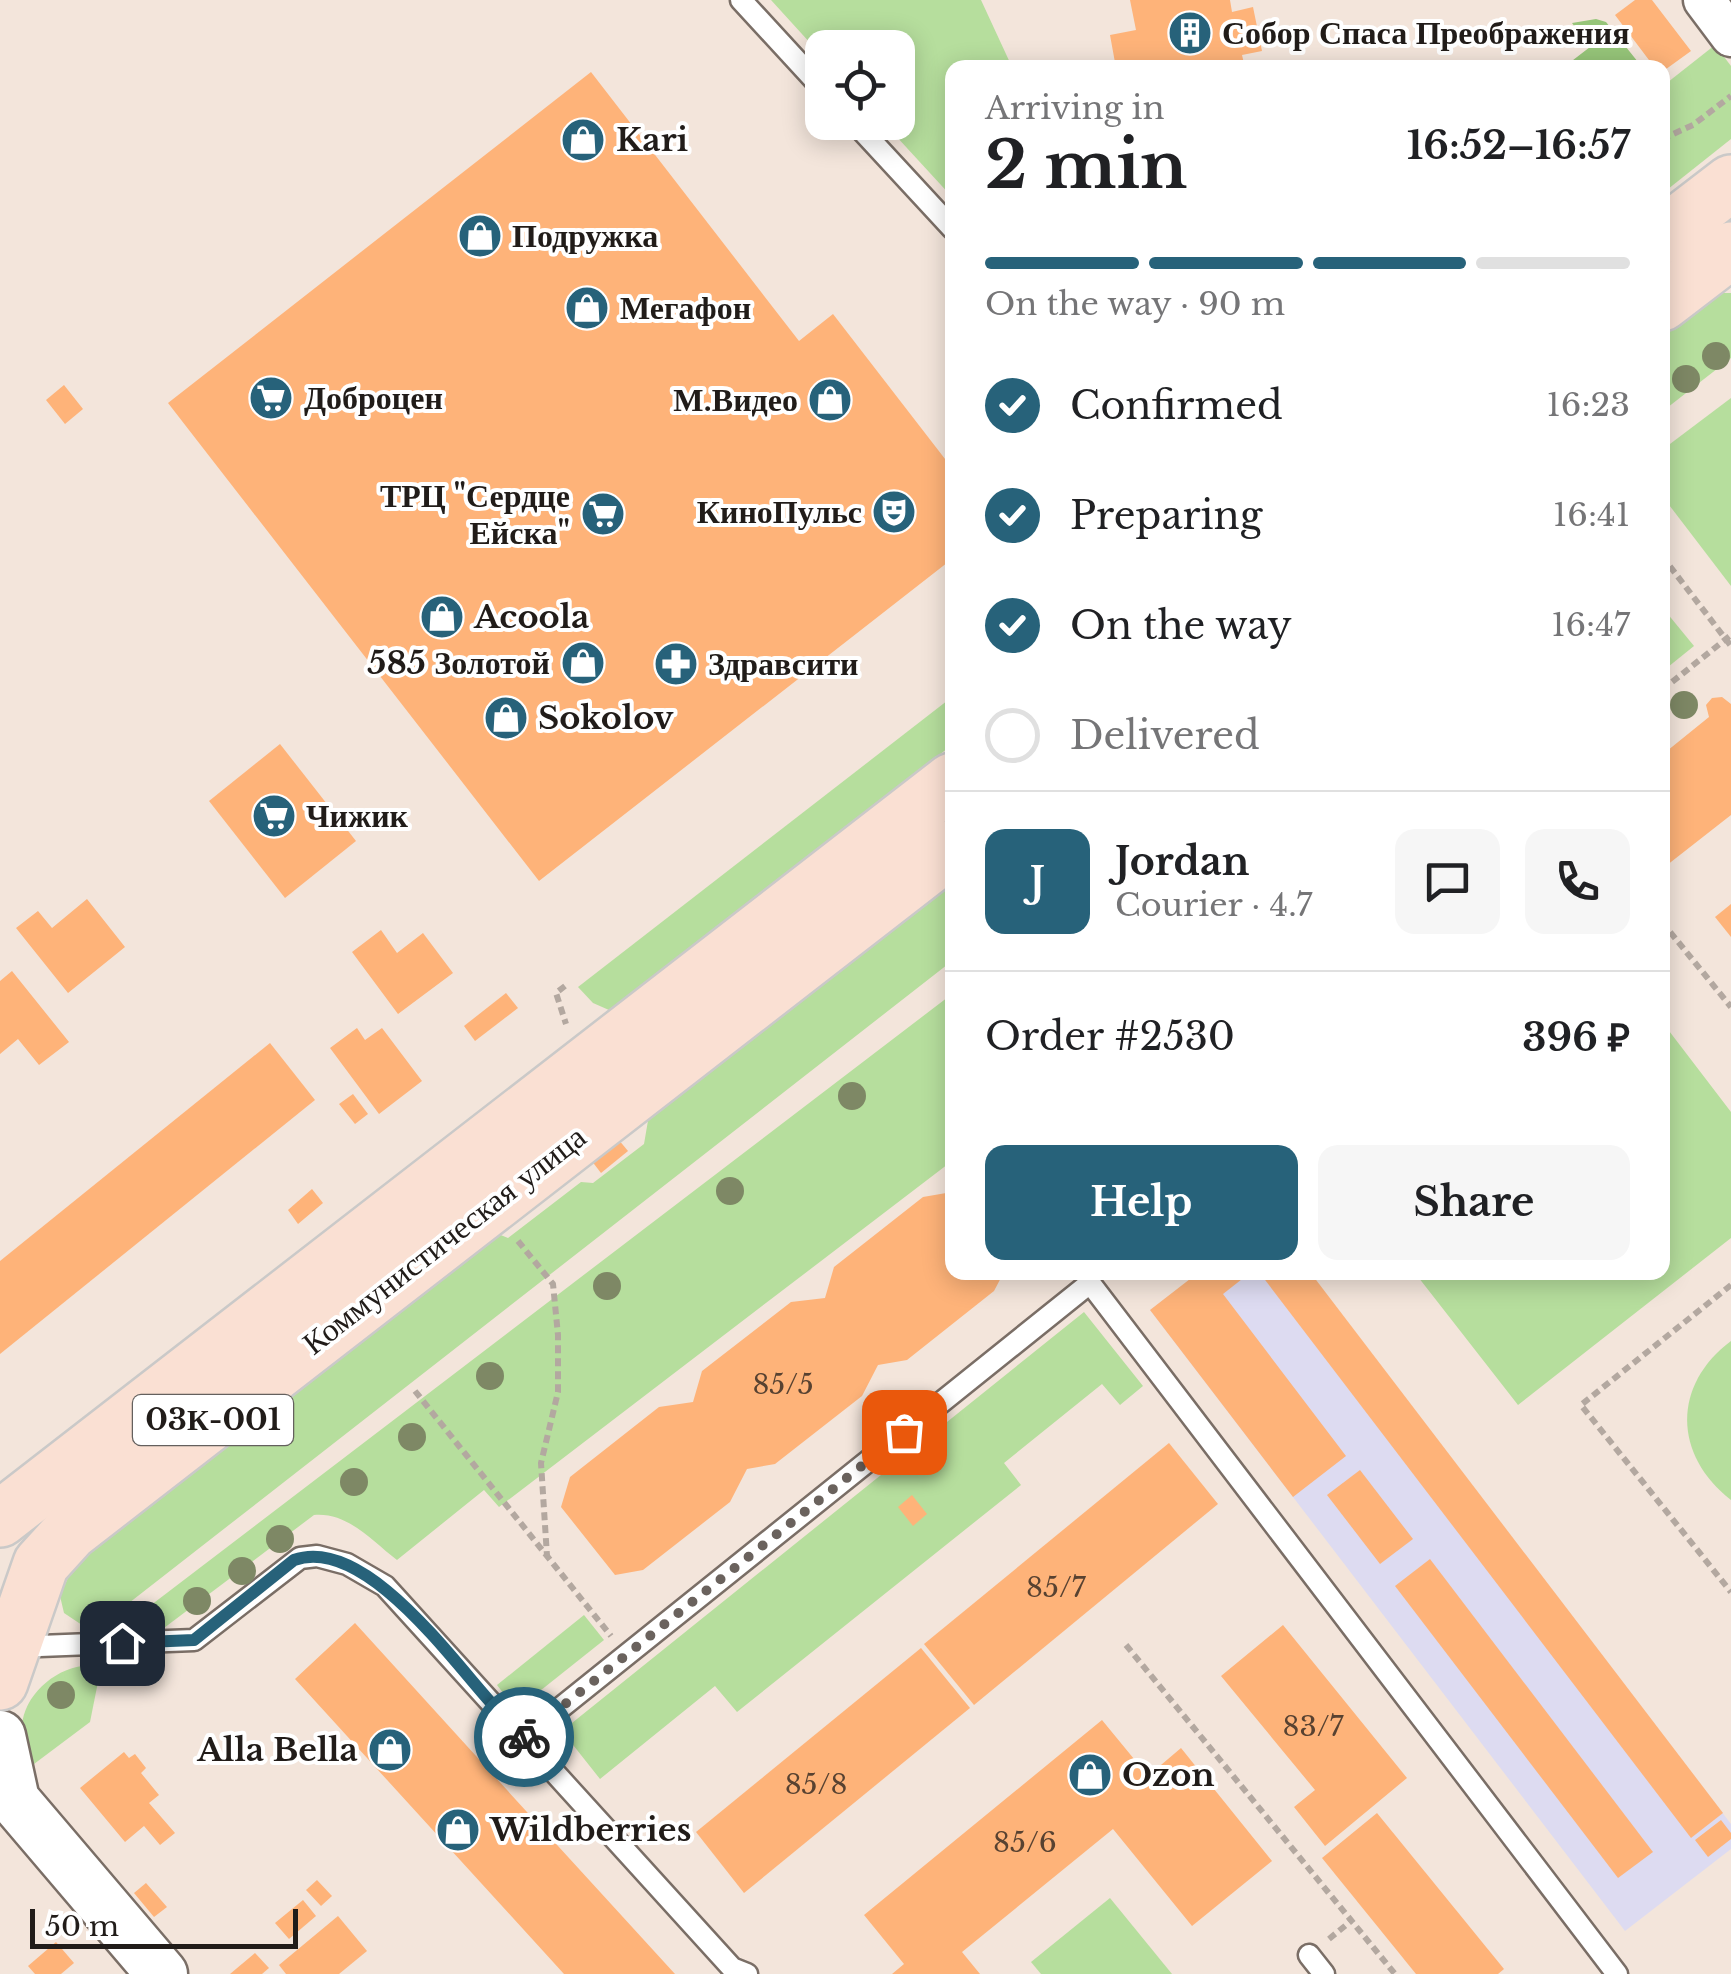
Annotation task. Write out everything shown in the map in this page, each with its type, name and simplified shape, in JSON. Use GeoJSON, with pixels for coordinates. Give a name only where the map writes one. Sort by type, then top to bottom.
{"type":"FeatureCollection","features":[{"type":"Feature","properties":{"kind":"main road"},"geometry":{"type":"LineString","coordinates":[[1670,230],[1731,183]]}},
{"type":"Feature","properties":{"kind":"main road"},"geometry":{"type":"LineString","coordinates":[[1670,296],[1731,250]]}},
{"type":"Feature","properties":{"kind":"main road","name":"Коммунистическая улица"},"geometry":{"type":"LineString","coordinates":[[0,1519],[945,786]]}},
{"type":"Feature","properties":{"kind":"main road","name":"Коммунистическая улица"},"geometry":{"type":"LineString","coordinates":[[6,1664],[41,1564],[70,1532],[945,853]]}},
{"type":"Feature","properties":{"kind":"street"},"geometry":{"type":"LineString","coordinates":[[1704,0],[1731,36]]}},
{"type":"Feature","properties":{"kind":"street"},"geometry":{"type":"LineString","coordinates":[[0,1736],[7,1798],[162,1974]]}},
{"type":"Feature","properties":{"kind":"lane"},"geometry":{"type":"LineString","coordinates":[[741,0],[805,70]]}},
{"type":"Feature","properties":{"kind":"lane"},"geometry":{"type":"LineString","coordinates":[[871,140],[945,220]]}},
{"type":"Feature","properties":{"kind":"lane"},"geometry":{"type":"LineString","coordinates":[[523,1738],[1090,1283],[1617,1974]]}},
{"type":"Feature","properties":{"kind":"lane"},"geometry":{"type":"LineString","coordinates":[[6,1664],[194,1640],[294,1560],[328,1558],[347,1564],[384,1586],[732,1968],[747,1974]]}},
{"type":"Feature","properties":{"kind":"lane"},"geometry":{"type":"LineString","coordinates":[[1309,1956],[1324,1974]]}},
{"type":"Feature","properties":{"kind":"path"},"geometry":{"type":"LineString","coordinates":[[1670,135],[1693,125],[1731,96]]}},
{"type":"Feature","properties":{"kind":"path"},"geometry":{"type":"LineString","coordinates":[[1670,566],[1729,640],[1670,684]]}},
{"type":"Feature","properties":{"kind":"path"},"geometry":{"type":"LineString","coordinates":[[1670,932],[1731,1007]]}},
{"type":"Feature","properties":{"kind":"path"},"geometry":{"type":"LineString","coordinates":[[565,986],[556,993],[570,1040]]}},
{"type":"Feature","properties":{"kind":"path"},"geometry":{"type":"LineString","coordinates":[[508,1228],[553,1284],[559,1372],[540,1482],[547,1556]]}},
{"type":"Feature","properties":{"kind":"path"},"geometry":{"type":"LineString","coordinates":[[1731,1284],[1581,1406],[1731,1592]]}},
{"type":"Feature","properties":{"kind":"path"},"geometry":{"type":"LineString","coordinates":[[415,1390],[626,1655]]}},
{"type":"Feature","properties":{"kind":"path"},"geometry":{"type":"LineString","coordinates":[[1126,1645],[1394,1974]]}},
{"type":"Feature","properties":{"kind":"shaded area"},"geometry":{"type":"Polygon","coordinates":[[[1190,1280],[1315,1280],[1731,1824],[1731,1849],[1625,1931],[1150,1310],[1190,1280]]]}},
{"type":"Feature","properties":{"kind":"green space"},"geometry":{"type":"Polygon","coordinates":[[[771,0],[981,0],[1009,60],[945,60],[945,189],[900,140],[915,140],[915,30],[805,30],[805,37],[771,0]]]}},
{"type":"Feature","properties":{"kind":"green space"},"geometry":{"type":"Polygon","coordinates":[[[1596,19],[1606,22],[1636,60],[1573,60],[1590,47],[1572,23],[1596,19]]]}},
{"type":"Feature","properties":{"kind":"green space"},"geometry":{"type":"Polygon","coordinates":[[[1715,45],[1731,66],[1731,139],[1670,187],[1670,80],[1715,45]]]}},
{"type":"Feature","properties":{"kind":"green space"},"geometry":{"type":"Polygon","coordinates":[[[1720,293],[1731,293],[1731,358],[1670,406],[1670,331],[1720,293]]]}},
{"type":"Feature","properties":{"kind":"green space"},"geometry":{"type":"Polygon","coordinates":[[[1731,398],[1731,586],[1670,506],[1670,444],[1731,398]]]}},
{"type":"Feature","properties":{"kind":"green space"},"geometry":{"type":"Polygon","coordinates":[[[1670,617],[1694,646],[1670,665],[1670,617]]]}},
{"type":"Feature","properties":{"kind":"green space"},"geometry":{"type":"Polygon","coordinates":[[[945,702],[945,750],[609,1010],[593,1003],[578,987],[945,702]]]}},
{"type":"Feature","properties":{"kind":"green space"},"geometry":{"type":"Polygon","coordinates":[[[945,878],[945,966],[102,1624],[85,1627],[64,1613],[60,1596],[74,1564],[486,1229],[508,1238],[581,1182],[593,1183],[644,1144],[650,1109],[945,878]]]}},
{"type":"Feature","properties":{"kind":"green space"},"geometry":{"type":"Polygon","coordinates":[[[945,999],[945,1166],[499,1507],[484,1490],[397,1560],[349,1523],[314,1515],[152,1637],[138,1630],[138,1615],[945,999]]]}},
{"type":"Feature","properties":{"kind":"green space"},"geometry":{"type":"Polygon","coordinates":[[[1670,1032],[1731,1112],[1731,1238],[1518,1405],[1420,1280],[1670,1280],[1670,1032]]]}},
{"type":"Feature","properties":{"kind":"green space"},"geometry":{"type":"Polygon","coordinates":[[[1084,1312],[1143,1386],[1120,1405],[1102,1384],[1004,1463],[1021,1485],[737,1712],[715,1686],[600,1779],[562,1731],[1084,1312]]]}},
{"type":"Feature","properties":{"kind":"green space"},"geometry":{"type":"Polygon","coordinates":[[[1731,1341],[1731,1500],[1698,1462],[1687,1420],[1698,1378],[1731,1341]]]}},
{"type":"Feature","properties":{"kind":"green space"},"geometry":{"type":"Polygon","coordinates":[[[584,1615],[604,1640],[516,1710],[497,1685],[584,1615]]]}},
{"type":"Feature","properties":{"kind":"green space"},"geometry":{"type":"Polygon","coordinates":[[[82,1666],[92,1667],[99,1677],[90,1722],[30,1767],[22,1731],[28,1705],[51,1679],[82,1666]]]}},
{"type":"Feature","properties":{"kind":"green space"},"geometry":{"type":"Polygon","coordinates":[[[1110,1898],[1172,1974],[1041,1974],[1031,1962],[1110,1898]]]}},
{"type":"Feature","properties":{"kind":"building","name":"Собор Спаса Преображения"},"geometry":{"type":"Polygon","coordinates":[[[1130,0],[1230,0],[1232,12],[1253,7],[1262,51],[1242,55],[1243,60],[1115,60],[1110,35],[1136,30],[1130,0]]]}},
{"type":"Feature","properties":{"kind":"building"},"geometry":{"type":"Polygon","coordinates":[[[1635,0],[1652,0],[1691,51],[1670,66],[1670,60],[1649,60],[1615,15],[1635,0]]]}},
{"type":"Feature","properties":{"kind":"building","name":"ТРЦ \"Сердце Ейска\""},"geometry":{"type":"Polygon","coordinates":[[[591,72],[799,341],[833,314],[945,459],[945,564],[539,881],[168,403],[591,72]]]}},
{"type":"Feature","properties":{"kind":"building"},"geometry":{"type":"Polygon","coordinates":[[[64,385],[83,409],[65,424],[46,400],[64,385]]]}},
{"type":"Feature","properties":{"kind":"building"},"geometry":{"type":"Polygon","coordinates":[[[1722,697],[1731,704],[1731,815],[1670,863],[1670,749],[1709,717],[1706,705],[1712,698],[1722,697]]]}},
{"type":"Feature","properties":{"kind":"building"},"geometry":{"type":"Polygon","coordinates":[[[280,744],[356,841],[285,898],[209,801],[280,744]]]}},
{"type":"Feature","properties":{"kind":"building"},"geometry":{"type":"Polygon","coordinates":[[[87,899],[125,947],[68,993],[16,928],[38,911],[52,928],[87,899]]]}},
{"type":"Feature","properties":{"kind":"building"},"geometry":{"type":"Polygon","coordinates":[[[1731,904],[1731,937],[1715,917],[1731,904]]]}},
{"type":"Feature","properties":{"kind":"building"},"geometry":{"type":"Polygon","coordinates":[[[381,930],[397,953],[423,933],[453,973],[398,1014],[352,952],[381,930]]]}},
{"type":"Feature","properties":{"kind":"building"},"geometry":{"type":"Polygon","coordinates":[[[12,971],[69,1042],[39,1065],[18,1039],[0,1054],[0,981],[12,971]]]}},
{"type":"Feature","properties":{"kind":"building"},"geometry":{"type":"Polygon","coordinates":[[[506,993],[518,1008],[475,1041],[464,1026],[506,993]]]}},
{"type":"Feature","properties":{"kind":"building"},"geometry":{"type":"Polygon","coordinates":[[[357,1028],[365,1040],[382,1028],[422,1081],[379,1114],[330,1048],[357,1028]]]}},
{"type":"Feature","properties":{"kind":"building"},"geometry":{"type":"Polygon","coordinates":[[[270,1043],[315,1100],[0,1354],[0,1261],[270,1043]]]}},
{"type":"Feature","properties":{"kind":"building"},"geometry":{"type":"Polygon","coordinates":[[[353,1094],[368,1114],[355,1124],[339,1104],[353,1094]]]}},
{"type":"Feature","properties":{"kind":"building"},"geometry":{"type":"Polygon","coordinates":[[[618,1139],[628,1151],[601,1173],[591,1160],[618,1139]]]}},
{"type":"Feature","properties":{"kind":"building"},"geometry":{"type":"Polygon","coordinates":[[[312,1189],[323,1203],[298,1224],[288,1210],[312,1189]]]}},
{"type":"Feature","properties":{"kind":"building"},"geometry":{"type":"Polygon","coordinates":[[[945,1193],[945,1280],[1000,1280],[994,1291],[907,1360],[878,1365],[862,1396],[775,1464],[747,1469],[730,1502],[643,1570],[615,1575],[561,1507],[570,1477],[659,1407],[693,1402],[702,1371],[791,1302],[825,1298],[834,1267],[923,1197],[945,1193]]]}},
{"type":"Feature","properties":{"kind":"building"},"geometry":{"type":"Polygon","coordinates":[[[1189,1280],[1241,1280],[1223,1294],[1346,1456],[1293,1497],[1150,1310],[1189,1280]]]}},
{"type":"Feature","properties":{"kind":"building"},"geometry":{"type":"Polygon","coordinates":[[[1265,1280],[1316,1280],[1723,1813],[1691,1838],[1265,1280]]]}},
{"type":"Feature","properties":{"kind":"building"},"geometry":{"type":"Polygon","coordinates":[[[1169,1443],[1218,1504],[974,1705],[924,1644],[1169,1443]]]}},
{"type":"Feature","properties":{"kind":"building"},"geometry":{"type":"Polygon","coordinates":[[[1360,1470],[1413,1539],[1380,1564],[1327,1495],[1360,1470]]]}},
{"type":"Feature","properties":{"kind":"building"},"geometry":{"type":"Polygon","coordinates":[[[912,1495],[927,1514],[913,1526],[898,1507],[912,1495]]]}},
{"type":"Feature","properties":{"kind":"building"},"geometry":{"type":"Polygon","coordinates":[[[1430,1559],[1653,1852],[1618,1878],[1395,1586],[1430,1559]]]}},
{"type":"Feature","properties":{"kind":"building"},"geometry":{"type":"Polygon","coordinates":[[[355,1623],[675,1974],[564,1974],[295,1679],[355,1623]]]}},
{"type":"Feature","properties":{"kind":"building"},"geometry":{"type":"Polygon","coordinates":[[[1283,1625],[1407,1778],[1325,1846],[1294,1807],[1315,1790],[1221,1676],[1283,1625]]]}},
{"type":"Feature","properties":{"kind":"building"},"geometry":{"type":"Polygon","coordinates":[[[921,1648],[970,1708],[744,1893],[696,1832],[921,1648]]]}},
{"type":"Feature","properties":{"kind":"building"},"geometry":{"type":"Polygon","coordinates":[[[1102,1720],[1148,1776],[1181,1748],[1272,1861],[1192,1926],[1113,1829],[962,1952],[980,1974],[892,1974],[904,1964],[864,1915],[1102,1720]]]}},
{"type":"Feature","properties":{"kind":"building"},"geometry":{"type":"Polygon","coordinates":[[[124,1752],[129,1758],[135,1754],[146,1768],[141,1773],[159,1795],[149,1803],[175,1833],[160,1845],[144,1826],[125,1842],[80,1788],[124,1752]]]}},
{"type":"Feature","properties":{"kind":"building"},"geometry":{"type":"Polygon","coordinates":[[[1377,1813],[1504,1969],[1498,1974],[1416,1974],[1322,1858],[1377,1813]]]}},
{"type":"Feature","properties":{"kind":"building"},"geometry":{"type":"Polygon","coordinates":[[[1721,1820],[1731,1839],[1708,1857],[1695,1840],[1721,1820]]]}},
{"type":"Feature","properties":{"kind":"building"},"geometry":{"type":"Polygon","coordinates":[[[317,1880],[332,1896],[321,1906],[306,1890],[317,1880]]]}},
{"type":"Feature","properties":{"kind":"building"},"geometry":{"type":"Polygon","coordinates":[[[146,1883],[167,1907],[154,1917],[134,1893],[146,1883]]]}},
{"type":"Feature","properties":{"kind":"building"},"geometry":{"type":"Polygon","coordinates":[[[303,1900],[316,1916],[289,1939],[275,1923],[303,1900]]]}},
{"type":"Feature","properties":{"kind":"building"},"geometry":{"type":"Polygon","coordinates":[[[338,1916],[367,1951],[339,1974],[286,1974],[279,1965],[338,1916]]]}},
{"type":"Feature","properties":{"kind":"building"},"geometry":{"type":"Polygon","coordinates":[[[56,1942],[74,1963],[61,1974],[35,1974],[28,1966],[56,1942]]]}},
{"type":"Feature","properties":{"kind":"building"},"geometry":{"type":"Polygon","coordinates":[[[255,1953],[269,1968],[262,1974],[230,1974],[255,1953]]]}},
{"type":"Feature","properties":{"kind":"way so far"},"geometry":{"type":"LineString","coordinates":[[524,1737],[904,1432]]}},
{"type":"Feature","properties":{"kind":"place","name":"Собор Спаса Преображения"},"geometry":{"type":"Point","coordinates":[1190,33]}},
{"type":"Feature","properties":{"kind":"place","name":"Kari"},"geometry":{"type":"Point","coordinates":[583,140]}},
{"type":"Feature","properties":{"kind":"place","name":"Подружка"},"geometry":{"type":"Point","coordinates":[480,236]}},
{"type":"Feature","properties":{"kind":"place","name":"Мегафон"},"geometry":{"type":"Point","coordinates":[587,308]}},
{"type":"Feature","properties":{"kind":"place","name":"Доброцен"},"geometry":{"type":"Point","coordinates":[271,398]}},
{"type":"Feature","properties":{"kind":"place","name":"М.Видео"},"geometry":{"type":"Point","coordinates":[830,400]}},
{"type":"Feature","properties":{"kind":"place","name":"КиноПульс"},"geometry":{"type":"Point","coordinates":[894,512]}},
{"type":"Feature","properties":{"kind":"place","name":"ТРЦ \"Сердце Ейска\""},"geometry":{"type":"Point","coordinates":[603,514]}},
{"type":"Feature","properties":{"kind":"place","name":"Acoola"},"geometry":{"type":"Point","coordinates":[442,617]}},
{"type":"Feature","properties":{"kind":"place","name":"585 Золотой"},"geometry":{"type":"Point","coordinates":[583,663]}},
{"type":"Feature","properties":{"kind":"place","name":"Здравсити"},"geometry":{"type":"Point","coordinates":[676,664]}},
{"type":"Feature","properties":{"kind":"place","name":"Sokolov"},"geometry":{"type":"Point","coordinates":[506,718]}},
{"type":"Feature","properties":{"kind":"place","name":"Чижик"},"geometry":{"type":"Point","coordinates":[274,816]}},
{"type":"Feature","properties":{"kind":"place","name":"Alla Bella"},"geometry":{"type":"Point","coordinates":[390,1750]}},
{"type":"Feature","properties":{"kind":"place","name":"Ozon"},"geometry":{"type":"Point","coordinates":[1090,1775]}},
{"type":"Feature","properties":{"kind":"place","name":"Wildberries"},"geometry":{"type":"Point","coordinates":[458,1830]}},
{"type":"Feature","properties":{"kind":"route"},"geometry":{"type":"LineString","coordinates":[[122,1643],[194,1640],[294,1560],[328,1558],[363,1572],[384,1586],[524,1737]]}}]}
